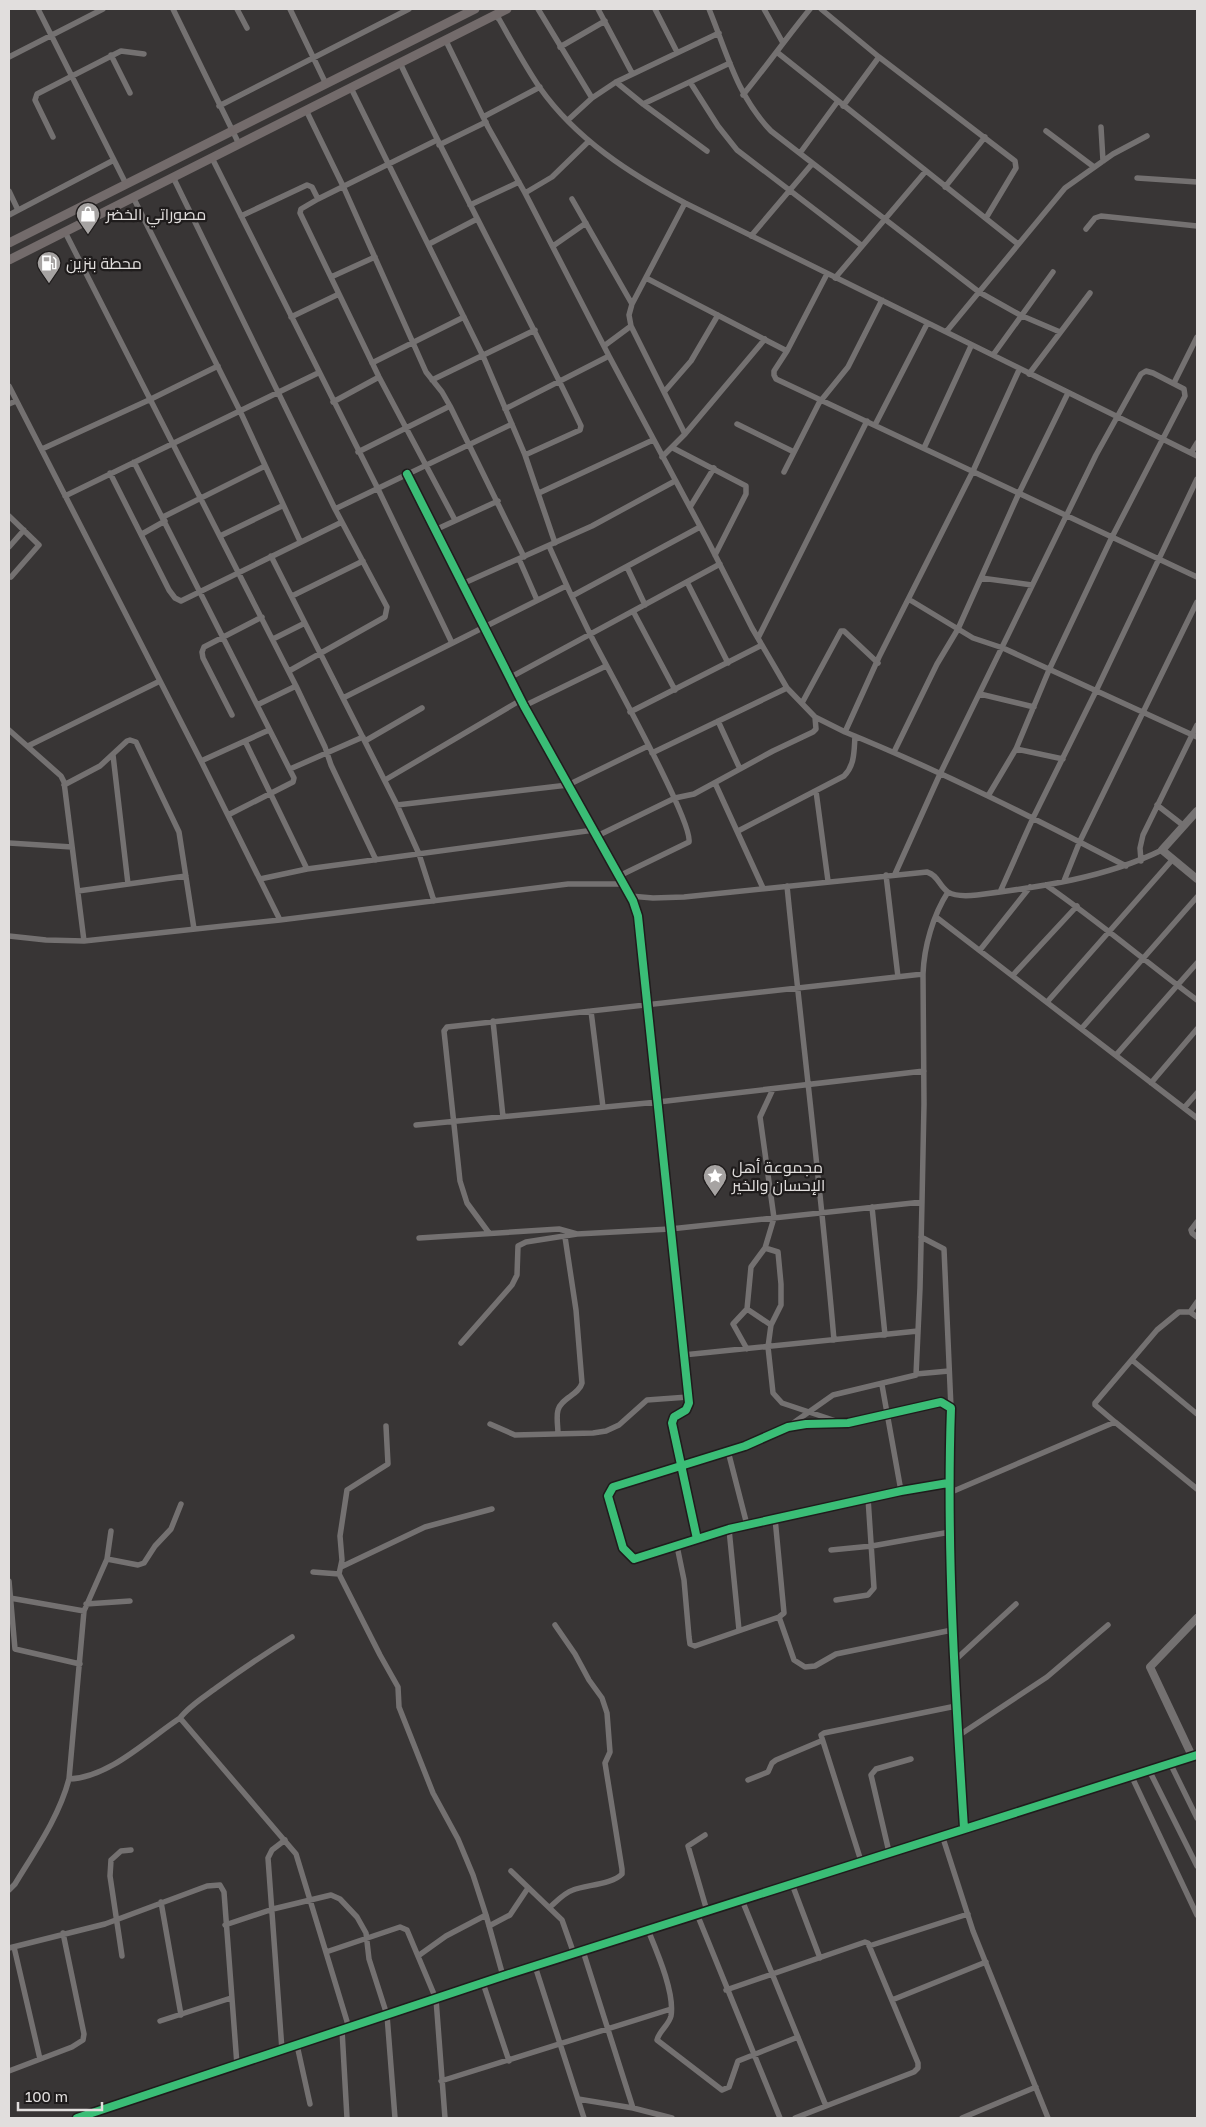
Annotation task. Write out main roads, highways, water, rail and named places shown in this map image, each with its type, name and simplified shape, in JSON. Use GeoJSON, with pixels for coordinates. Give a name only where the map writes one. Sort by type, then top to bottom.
{"type":"FeatureCollection","features":[{"type":"Feature","properties":{"kind":"main road"},"geometry":{"type":"LineString","coordinates":[[9,244],[475,9]]}},
{"type":"Feature","properties":{"kind":"main road"},"geometry":{"type":"LineString","coordinates":[[9,260],[446,41],[498,12]]}},
{"type":"Feature","properties":{"kind":"place","name":"مصوراتي الخضر"},"geometry":{"type":"Point","coordinates":[88,235]}},
{"type":"Feature","properties":{"kind":"place","name":"محطة بنزين"},"geometry":{"type":"Point","coordinates":[49,284]}},
{"type":"Feature","properties":{"kind":"place","name":"مجموعة أهل الإحسان والخير"},"geometry":{"type":"Point","coordinates":[715,1197]}}]}
